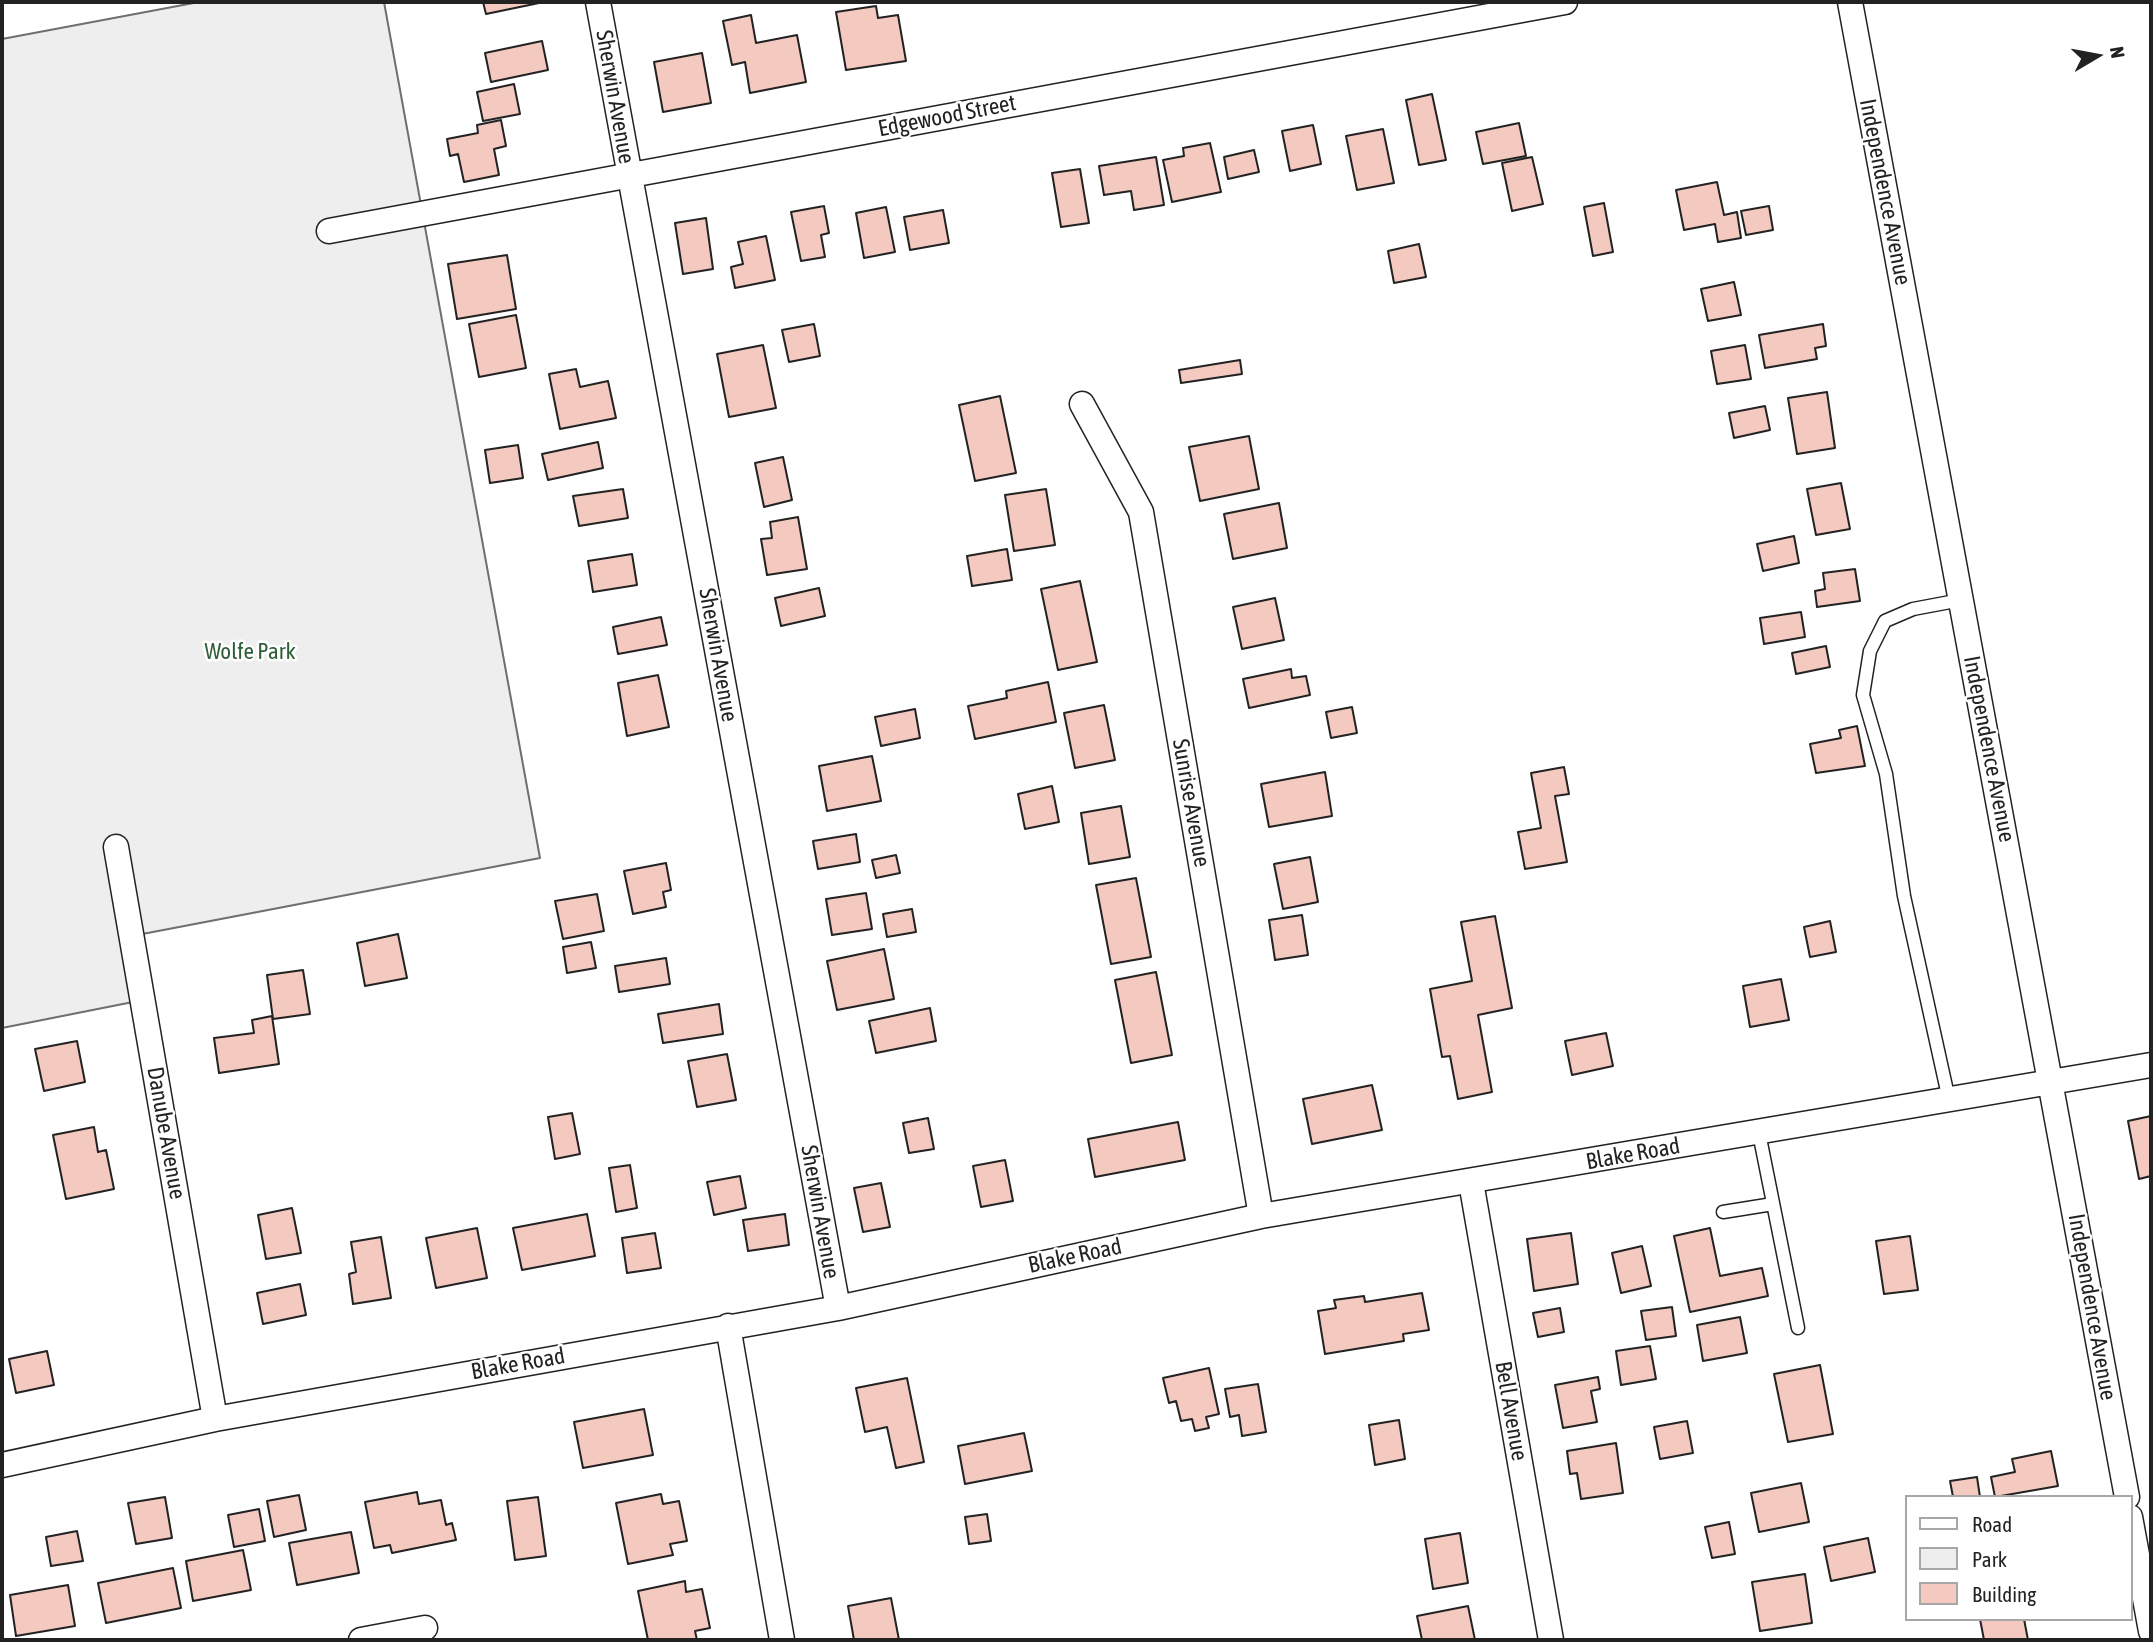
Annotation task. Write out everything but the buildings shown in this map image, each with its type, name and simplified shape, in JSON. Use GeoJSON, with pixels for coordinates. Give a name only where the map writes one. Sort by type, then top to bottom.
{"type":"FeatureCollection","features":[{"type":"Feature","properties":{"kind":"street","name":"Sherwin Avenue"},"geometry":{"type":"LineString","coordinates":[[598,2],[838,1308]]}},
{"type":"Feature","properties":{"kind":"street","name":"Edgewood Street"},"geometry":{"type":"LineString","coordinates":[[329,231],[1565,2]]}},
{"type":"Feature","properties":{"kind":"street","name":"Independence Avenue"},"geometry":{"type":"LineString","coordinates":[[1850,2],[2127,1495]]}},
{"type":"Feature","properties":{"kind":"street","name":"Sunrise Avenue"},"geometry":{"type":"LineString","coordinates":[[1082,404],[1141,512],[1261,1216]]}},
{"type":"Feature","properties":{"kind":"street","name":"Danube Avenue"},"geometry":{"type":"LineString","coordinates":[[116,847],[215,1419]]}},
{"type":"Feature","properties":{"kind":"street","name":"Blake Road"},"geometry":{"type":"LineString","coordinates":[[2,1465],[215,1419],[838,1308],[1261,1216],[2151,1065]]}},
{"type":"Feature","properties":{"kind":"street","name":"Bell Avenue"},"geometry":{"type":"LineString","coordinates":[[1471,1182],[1551,1640]]}},
{"type":"Feature","properties":{"kind":"street"},"geometry":{"type":"LineString","coordinates":[[728,1326],[782,1640]]}},
{"type":"Feature","properties":{"kind":"street"},"geometry":{"type":"LineString","coordinates":[[2132,1528],[2151,1631]]}},
{"type":"Feature","properties":{"kind":"street"},"geometry":{"type":"LineString","coordinates":[[361,1640],[425,1628]]}},
{"type":"Feature","properties":{"kind":"lane"},"geometry":{"type":"LineString","coordinates":[[1949,1100],[1904,896],[1886,774],[1863,695],[1870,651],[1885,621],[1913,609],[1961,600]]}},
{"type":"Feature","properties":{"kind":"lane"},"geometry":{"type":"LineString","coordinates":[[1759,1133],[1798,1328]]}},
{"type":"Feature","properties":{"kind":"lane"},"geometry":{"type":"LineString","coordinates":[[1723,1212],[1773,1204]]}},
{"type":"Feature","properties":{"kind":"green space","name":"Wolfe Park"},"geometry":{"type":"Polygon","coordinates":[[[199,2],[384,2],[540,858],[132,936],[143,1000],[2,1028],[2,39],[199,2]]]}}]}
